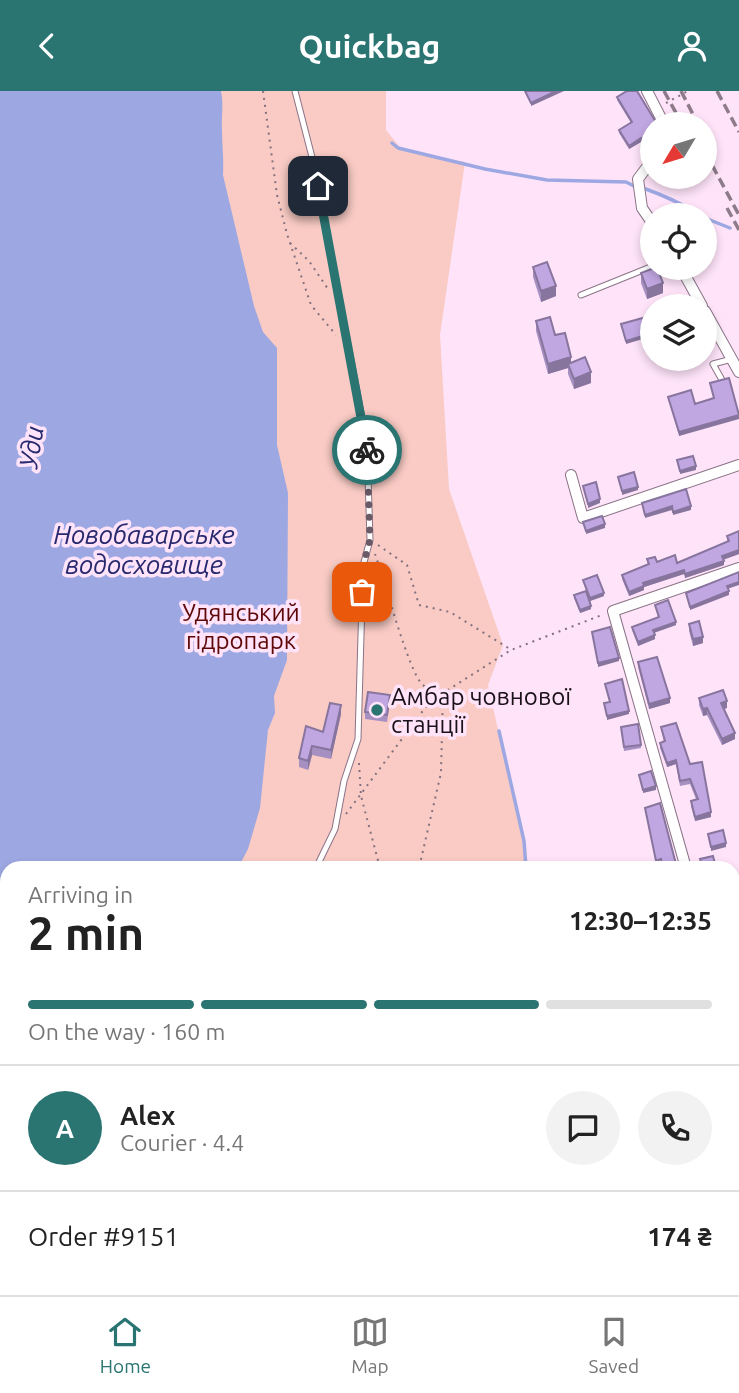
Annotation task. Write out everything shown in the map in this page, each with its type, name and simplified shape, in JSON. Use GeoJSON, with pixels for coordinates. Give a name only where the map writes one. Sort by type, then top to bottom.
{"type":"FeatureCollection","features":[{"type":"Feature","properties":{"kind":"street"},"geometry":{"type":"LineString","coordinates":[[647,91],[658,112]]}},
{"type":"Feature","properties":{"kind":"street"},"geometry":{"type":"LineString","coordinates":[[640,176],[638,179],[641,203]]}},
{"type":"Feature","properties":{"kind":"street"},"geometry":{"type":"LineString","coordinates":[[717,332],[739,372]]}},
{"type":"Feature","properties":{"kind":"street"},"geometry":{"type":"LineString","coordinates":[[571,475],[583,518],[739,465]]}},
{"type":"Feature","properties":{"kind":"street"},"geometry":{"type":"LineString","coordinates":[[684,861],[613,611],[739,568]]}},
{"type":"Feature","properties":{"kind":"lane"},"geometry":{"type":"LineString","coordinates":[[295,91],[313,161],[346,346],[367,444],[370,540],[363,566],[358,739],[344,781],[335,829],[319,861]]}},
{"type":"Feature","properties":{"kind":"lane"},"geometry":{"type":"LineString","coordinates":[[581,295],[640,271]]}},
{"type":"Feature","properties":{"kind":"lane"},"geometry":{"type":"LineString","coordinates":[[722,380],[713,364],[732,359]]}},
{"type":"Feature","properties":{"kind":"path"},"geometry":{"type":"LineString","coordinates":[[263,91],[277,195],[289,242],[311,305],[346,346]]}},
{"type":"Feature","properties":{"kind":"path"},"geometry":{"type":"LineString","coordinates":[[656,108],[688,91]]}},
{"type":"Feature","properties":{"kind":"path"},"geometry":{"type":"LineString","coordinates":[[289,242],[309,261],[329,290]]}},
{"type":"Feature","properties":{"kind":"path"},"geometry":{"type":"LineString","coordinates":[[370,540],[407,565],[419,605],[450,612],[511,650]]}},
{"type":"Feature","properties":{"kind":"path"},"geometry":{"type":"LineString","coordinates":[[370,540],[394,606],[411,670],[422,685],[443,692]]}},
{"type":"Feature","properties":{"kind":"path"},"geometry":{"type":"LineString","coordinates":[[335,829],[425,708],[443,692],[511,650],[613,611]]}},
{"type":"Feature","properties":{"kind":"path"},"geometry":{"type":"LineString","coordinates":[[421,861],[441,773],[443,692]]}},
{"type":"Feature","properties":{"kind":"path"},"geometry":{"type":"LineString","coordinates":[[359,762],[361,796],[378,861]]}},
{"type":"Feature","properties":{"kind":"green space","name":"Удянський гідропарк"},"geometry":{"type":"Polygon","coordinates":[[[0,91],[386,91],[386,130],[403,151],[465,162],[440,335],[449,489],[503,645],[488,685],[527,861],[0,861],[0,91]]]}},
{"type":"Feature","properties":{"kind":"water","name":"Новобаварське водосховище"},"geometry":{"type":"Polygon","coordinates":[[[0,91],[221,91],[223,175],[254,306],[263,332],[277,348],[277,445],[288,493],[287,660],[274,696],[275,713],[268,730],[260,808],[242,861],[0,861],[0,91]]]}},
{"type":"Feature","properties":{"kind":"building"},"geometry":{"type":"Polygon","coordinates":[[[525,91],[556,91],[531,103],[525,91]]]}},
{"type":"Feature","properties":{"kind":"building"},"geometry":{"type":"Polygon","coordinates":[[[627,91],[637,91],[650,112],[640,112],[640,139],[629,146],[619,130],[632,122],[617,97],[627,91]]]}},
{"type":"Feature","properties":{"kind":"building"},"geometry":{"type":"Polygon","coordinates":[[[547,262],[556,286],[541,291],[533,267],[547,262]]]}},
{"type":"Feature","properties":{"kind":"building"},"geometry":{"type":"Polygon","coordinates":[[[644,280],[662,280],[663,283],[647,289],[644,280]]]}},
{"type":"Feature","properties":{"kind":"building"},"geometry":{"type":"Polygon","coordinates":[[[550,317],[555,335],[565,333],[571,357],[548,364],[536,321],[550,317]]]}},
{"type":"Feature","properties":{"kind":"building"},"geometry":{"type":"Polygon","coordinates":[[[640,319],[640,337],[626,341],[621,324],[640,319]]]}},
{"type":"Feature","properties":{"kind":"building"},"geometry":{"type":"Polygon","coordinates":[[[585,357],[591,372],[574,379],[568,364],[585,357]]]}},
{"type":"Feature","properties":{"kind":"building"},"geometry":{"type":"Polygon","coordinates":[[[729,378],[739,415],[679,432],[668,397],[691,390],[695,404],[714,398],[710,383],[729,378]]]}},
{"type":"Feature","properties":{"kind":"building"},"geometry":{"type":"Polygon","coordinates":[[[693,456],[696,466],[680,471],[677,460],[693,456]]]}},
{"type":"Feature","properties":{"kind":"building"},"geometry":{"type":"Polygon","coordinates":[[[634,472],[638,487],[622,491],[618,477],[634,472]]]}},
{"type":"Feature","properties":{"kind":"building"},"geometry":{"type":"Polygon","coordinates":[[[596,482],[600,499],[588,504],[583,486],[596,482]]]}},
{"type":"Feature","properties":{"kind":"building"},"geometry":{"type":"Polygon","coordinates":[[[686,489],[691,506],[673,512],[672,506],[645,515],[642,503],[686,489]]]}},
{"type":"Feature","properties":{"kind":"building"},"geometry":{"type":"Polygon","coordinates":[[[602,516],[605,524],[586,531],[583,522],[602,516]]]}},
{"type":"Feature","properties":{"kind":"building"},"geometry":{"type":"Polygon","coordinates":[[[739,531],[739,550],[722,556],[724,561],[685,574],[684,570],[643,583],[644,586],[629,592],[622,575],[649,564],[647,559],[655,557],[657,562],[675,555],[677,563],[729,541],[727,536],[739,531]]]}},
{"type":"Feature","properties":{"kind":"building"},"geometry":{"type":"Polygon","coordinates":[[[739,572],[739,582],[727,586],[729,591],[690,607],[686,593],[739,572]]]}},
{"type":"Feature","properties":{"kind":"building"},"geometry":{"type":"Polygon","coordinates":[[[597,575],[604,593],[590,598],[583,580],[597,575]]]}},
{"type":"Feature","properties":{"kind":"building"},"geometry":{"type":"Polygon","coordinates":[[[586,591],[591,606],[580,610],[574,595],[586,591]]]}},
{"type":"Feature","properties":{"kind":"building"},"geometry":{"type":"Polygon","coordinates":[[[668,600],[676,622],[653,630],[655,635],[638,642],[632,627],[659,617],[655,605],[668,600]]]}},
{"type":"Feature","properties":{"kind":"building"},"geometry":{"type":"Polygon","coordinates":[[[699,621],[703,637],[693,639],[689,624],[699,621]]]}},
{"type":"Feature","properties":{"kind":"building"},"geometry":{"type":"Polygon","coordinates":[[[610,627],[619,658],[598,663],[592,632],[610,627]]]}},
{"type":"Feature","properties":{"kind":"building"},"geometry":{"type":"Polygon","coordinates":[[[657,657],[670,698],[649,704],[638,662],[657,657]]]}},
{"type":"Feature","properties":{"kind":"building"},"geometry":{"type":"Polygon","coordinates":[[[622,679],[629,711],[607,716],[604,703],[610,702],[605,684],[622,679]]]}},
{"type":"Feature","properties":{"kind":"building"},"geometry":{"type":"Polygon","coordinates":[[[723,690],[727,701],[721,703],[735,733],[722,739],[699,698],[723,690]]]}},
{"type":"Feature","properties":{"kind":"building","name":"Амбар човнової станції"},"geometry":{"type":"Polygon","coordinates":[[[368,692],[390,695],[387,715],[365,712],[368,692]]]}},
{"type":"Feature","properties":{"kind":"building"},"geometry":{"type":"Polygon","coordinates":[[[330,703],[341,705],[331,750],[312,746],[308,761],[299,758],[306,726],[323,732],[330,703]]]}},
{"type":"Feature","properties":{"kind":"building"},"geometry":{"type":"Polygon","coordinates":[[[676,723],[690,764],[702,762],[711,812],[695,817],[691,801],[698,799],[690,779],[680,781],[676,760],[667,763],[660,743],[665,741],[661,727],[676,723]]]}},
{"type":"Feature","properties":{"kind":"building"},"geometry":{"type":"Polygon","coordinates":[[[638,724],[641,745],[624,747],[621,727],[638,724]]]}},
{"type":"Feature","properties":{"kind":"building"},"geometry":{"type":"Polygon","coordinates":[[[651,771],[656,786],[643,790],[639,775],[651,771]]]}},
{"type":"Feature","properties":{"kind":"building"},"geometry":{"type":"Polygon","coordinates":[[[660,803],[675,861],[656,861],[645,808],[660,803]]]}},
{"type":"Feature","properties":{"kind":"building"},"geometry":{"type":"Polygon","coordinates":[[[723,830],[726,843],[711,847],[708,834],[723,830]]]}},
{"type":"Feature","properties":{"kind":"building"},"geometry":{"type":"Polygon","coordinates":[[[713,856],[714,861],[701,861],[700,859],[713,856]]]}},
{"type":"Feature","properties":{"kind":"waterway"},"geometry":{"type":"LineString","coordinates":[[392,143],[398,148],[485,169],[547,180],[626,182],[636,187]]}},
{"type":"Feature","properties":{"kind":"waterway"},"geometry":{"type":"LineString","coordinates":[[645,189],[678,203]]}},
{"type":"Feature","properties":{"kind":"waterway"},"geometry":{"type":"LineString","coordinates":[[717,223],[730,228]]}},
{"type":"Feature","properties":{"kind":"waterway"},"geometry":{"type":"LineString","coordinates":[[499,731],[524,841],[525,861]]}},
{"type":"Feature","properties":{"kind":"railway"},"geometry":{"type":"LineString","coordinates":[[664,91],[675,112]]}},
{"type":"Feature","properties":{"kind":"railway"},"geometry":{"type":"LineString","coordinates":[[681,91],[692,112]]}},
{"type":"Feature","properties":{"kind":"railway"},"geometry":{"type":"LineString","coordinates":[[717,91],[739,132]]}},
{"type":"Feature","properties":{"kind":"railway"},"geometry":{"type":"LineString","coordinates":[[718,176],[739,215]]}},
{"type":"Feature","properties":{"kind":"railway"},"geometry":{"type":"LineString","coordinates":[[727,208],[739,230]]}},
{"type":"Feature","properties":{"kind":"way so far"},"geometry":{"type":"LineString","coordinates":[[362,592],[363,566],[370,540],[367,450]]}},
{"type":"Feature","properties":{"kind":"place","name":"Амбар човнової станції"},"geometry":{"type":"Point","coordinates":[377,710]}},
{"type":"Feature","properties":{"kind":"route"},"geometry":{"type":"LineString","coordinates":[[318,186],[367,450]]}},
{"type":"Feature","properties":{"kind":"water label","name":"Уди"},"geometry":{"type":"Point","coordinates":[31,447]}}]}
